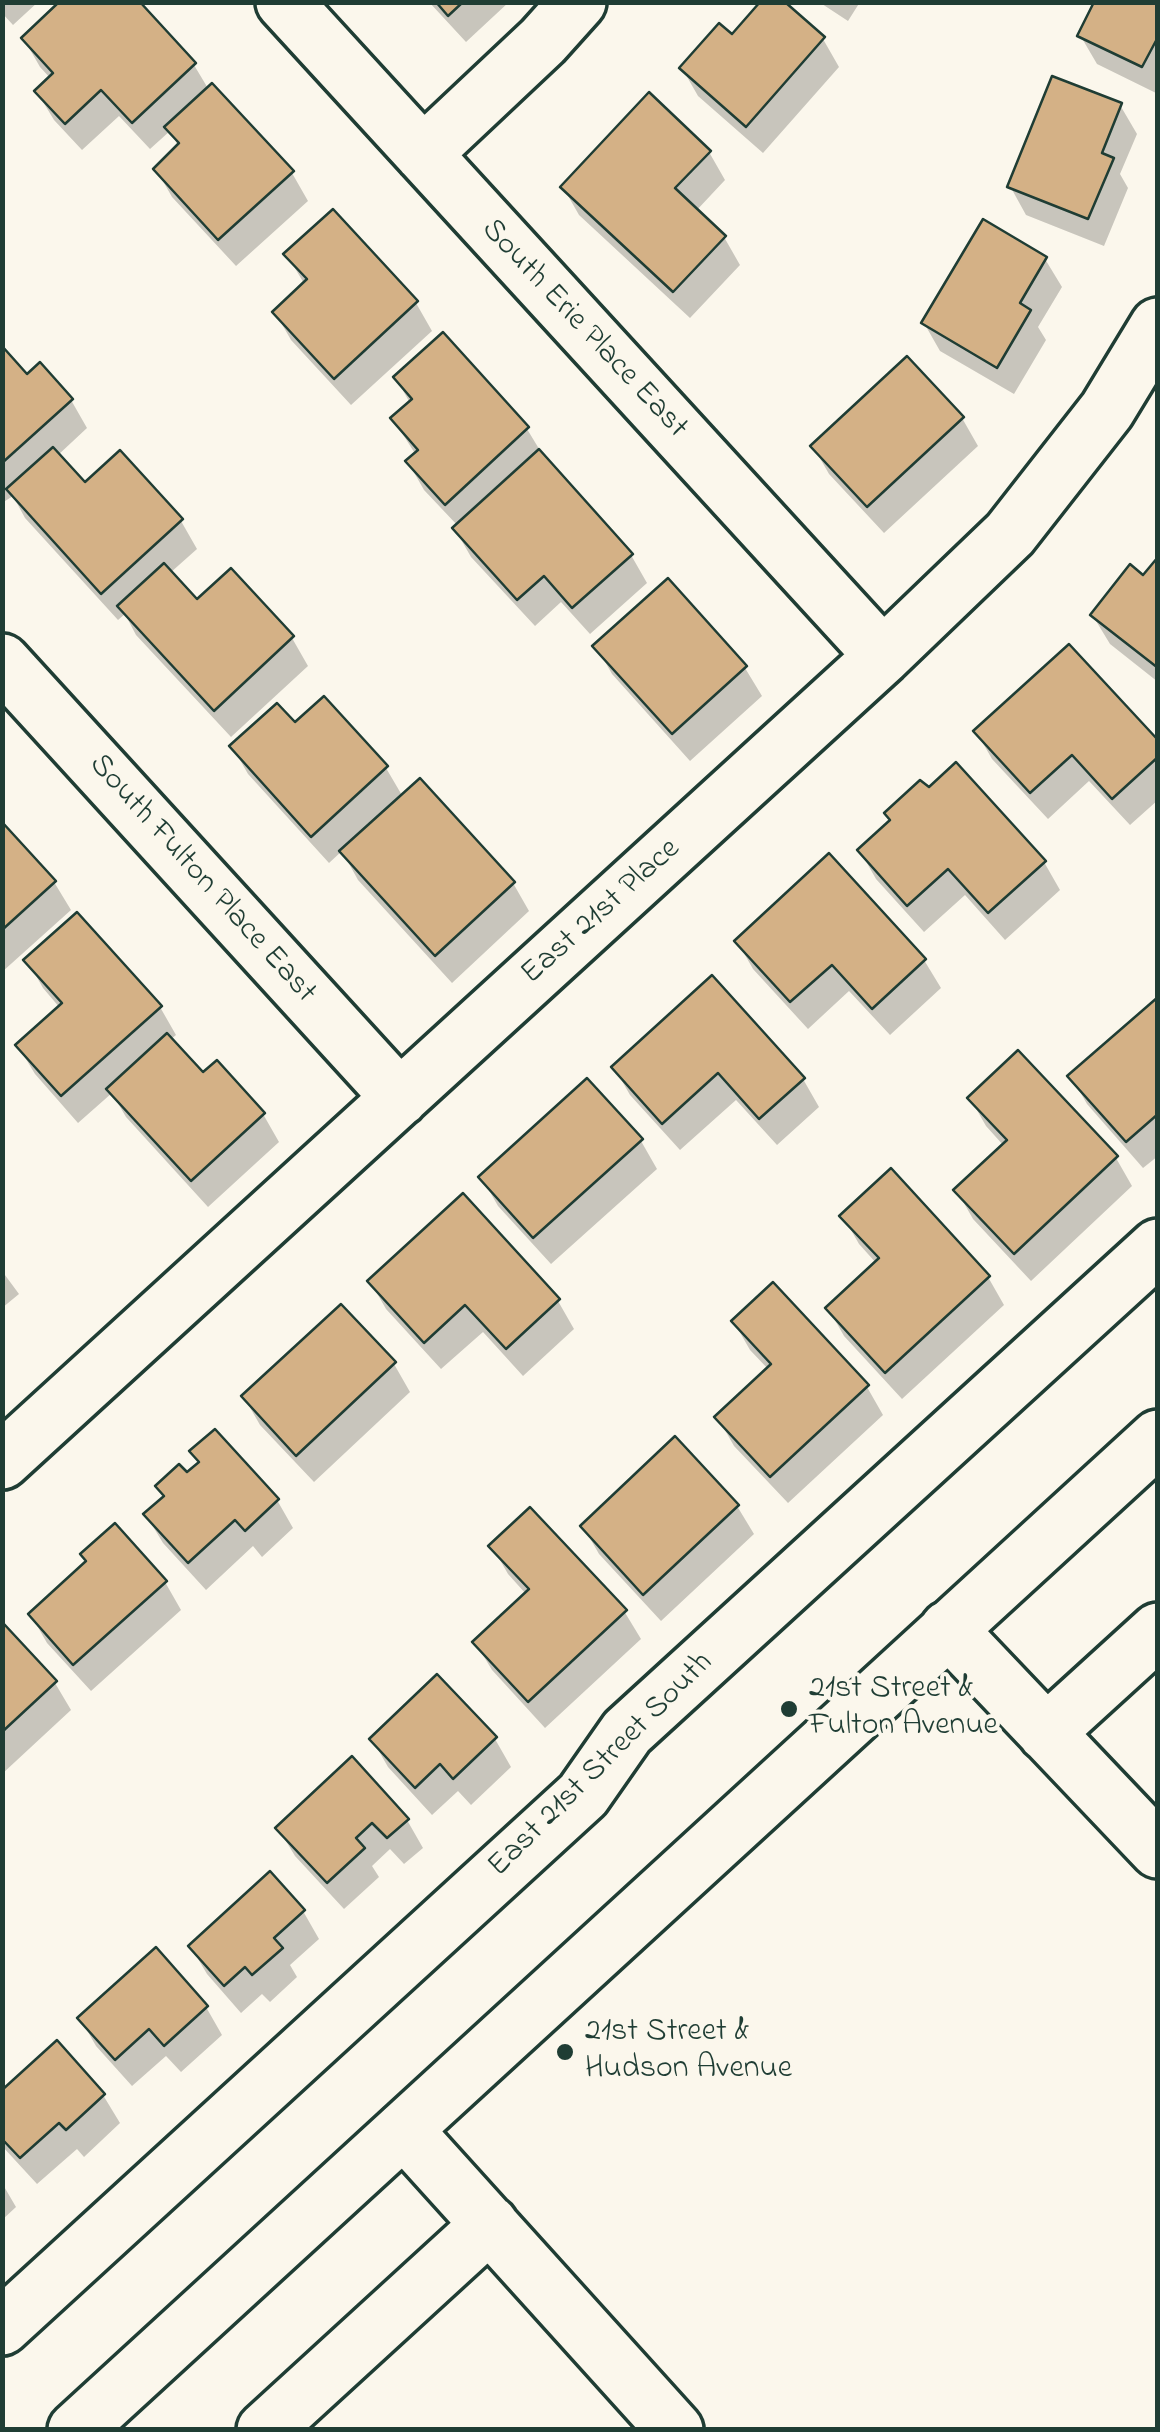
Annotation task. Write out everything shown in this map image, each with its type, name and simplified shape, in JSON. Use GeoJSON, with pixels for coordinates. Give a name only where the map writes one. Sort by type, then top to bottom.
{"type":"FeatureCollection","features":[{"type":"Feature","properties":{"kind":"street","name":"South Erie Place East"},"geometry":{"type":"LineString","coordinates":[[284,2],[883,656]]}},
{"type":"Feature","properties":{"kind":"street"},"geometry":{"type":"LineString","coordinates":[[423,154],[543,41],[578,2]]}},
{"type":"Feature","properties":{"kind":"street","name":"East 21st Place"},"geometry":{"type":"LineString","coordinates":[[2,1461],[883,656],[1010,534],[1107,410],[1158,326]]}},
{"type":"Feature","properties":{"kind":"street","name":"South Fulton Place East"},"geometry":{"type":"LineString","coordinates":[[2,662],[400,1098]]}},
{"type":"Feature","properties":{"kind":"street","name":"East 21st Street South"},"geometry":{"type":"LineString","coordinates":[[2,2327],[583,1796],[627,1732],[1158,1247]]}},
{"type":"Feature","properties":{"kind":"street"},"geometry":{"type":"LineString","coordinates":[[76,2430],[1158,1438]]}},
{"type":"Feature","properties":{"kind":"street"},"geometry":{"type":"LineString","coordinates":[[948,1629],[1158,1850]]}},
{"type":"Feature","properties":{"kind":"street"},"geometry":{"type":"LineString","coordinates":[[1046,1733],[1158,1630]]}},
{"type":"Feature","properties":{"kind":"street"},"geometry":{"type":"LineString","coordinates":[[404,2130],[675,2430]]}},
{"type":"Feature","properties":{"kind":"street"},"geometry":{"type":"LineString","coordinates":[[265,2430],[490,2224]]}},
{"type":"Feature","properties":{"kind":"building"},"geometry":{"type":"Polygon","coordinates":[[[59,2],[140,2],[196,63],[132,123],[101,90],[65,124],[34,91],[53,73],[21,38],[59,2]]]}},
{"type":"Feature","properties":{"kind":"building"},"geometry":{"type":"Polygon","coordinates":[[[436,2],[463,2],[448,16],[436,2]]]}},
{"type":"Feature","properties":{"kind":"building"},"geometry":{"type":"Polygon","coordinates":[[[760,2],[785,2],[825,37],[746,127],[679,68],[719,23],[732,34],[760,2]]]}},
{"type":"Feature","properties":{"kind":"building"},"geometry":{"type":"Polygon","coordinates":[[[1094,2],[1158,2],[1158,37],[1142,67],[1077,36],[1094,2]]]}},
{"type":"Feature","properties":{"kind":"building"},"geometry":{"type":"Polygon","coordinates":[[[1052,76],[1122,103],[1102,153],[1114,158],[1088,219],[1007,187],[1052,76]]]}},
{"type":"Feature","properties":{"kind":"building"},"geometry":{"type":"Polygon","coordinates":[[[212,83],[294,171],[218,240],[153,169],[179,143],[164,127],[212,83]]]}},
{"type":"Feature","properties":{"kind":"building"},"geometry":{"type":"Polygon","coordinates":[[[649,92],[711,151],[675,188],[726,236],[673,292],[560,187],[649,92]]]}},
{"type":"Feature","properties":{"kind":"building"},"geometry":{"type":"Polygon","coordinates":[[[333,209],[418,301],[334,379],[272,312],[307,279],[283,254],[333,209]]]}},
{"type":"Feature","properties":{"kind":"building"},"geometry":{"type":"Polygon","coordinates":[[[983,219],[1047,257],[1020,303],[1031,310],[997,368],[921,323],[983,219]]]}},
{"type":"Feature","properties":{"kind":"building"},"geometry":{"type":"Polygon","coordinates":[[[443,332],[529,427],[445,505],[405,461],[418,450],[390,418],[412,399],[393,377],[443,332]]]}},
{"type":"Feature","properties":{"kind":"building"},"geometry":{"type":"Polygon","coordinates":[[[2,346],[27,374],[40,362],[73,399],[2,463],[2,346]]]}},
{"type":"Feature","properties":{"kind":"building"},"geometry":{"type":"Polygon","coordinates":[[[907,356],[964,417],[867,507],[810,446],[907,356]]]}},
{"type":"Feature","properties":{"kind":"building"},"geometry":{"type":"Polygon","coordinates":[[[53,447],[85,482],[120,450],[183,519],[101,594],[6,489],[53,447]]]}},
{"type":"Feature","properties":{"kind":"building"},"geometry":{"type":"Polygon","coordinates":[[[539,449],[633,554],[572,608],[544,576],[517,600],[452,528],[539,449]]]}},
{"type":"Feature","properties":{"kind":"building"},"geometry":{"type":"Polygon","coordinates":[[[1158,557],[1158,668],[1090,615],[1130,564],[1143,575],[1158,557]]]}},
{"type":"Feature","properties":{"kind":"building"},"geometry":{"type":"Polygon","coordinates":[[[164,563],[197,599],[231,568],[294,636],[214,711],[117,606],[164,563]]]}},
{"type":"Feature","properties":{"kind":"building"},"geometry":{"type":"Polygon","coordinates":[[[668,578],[747,666],[672,734],[592,646],[668,578]]]}},
{"type":"Feature","properties":{"kind":"building"},"geometry":{"type":"Polygon","coordinates":[[[1069,644],[1158,740],[1158,757],[1112,799],[1072,755],[1030,793],[973,731],[1069,644]]]}},
{"type":"Feature","properties":{"kind":"building"},"geometry":{"type":"Polygon","coordinates":[[[324,696],[388,766],[311,837],[229,746],[277,703],[295,722],[324,696]]]}},
{"type":"Feature","properties":{"kind":"building"},"geometry":{"type":"Polygon","coordinates":[[[956,762],[1046,861],[988,913],[948,869],[907,906],[857,850],[890,820],[884,813],[920,780],[929,787],[956,762]]]}},
{"type":"Feature","properties":{"kind":"building"},"geometry":{"type":"Polygon","coordinates":[[[420,778],[515,882],[435,956],[339,851],[420,778]]]}},
{"type":"Feature","properties":{"kind":"building"},"geometry":{"type":"Polygon","coordinates":[[[2,822],[56,881],[2,930],[2,822]]]}},
{"type":"Feature","properties":{"kind":"building"},"geometry":{"type":"Polygon","coordinates":[[[829,853],[926,959],[872,1009],[832,965],[790,1002],[734,941],[829,853]]]}},
{"type":"Feature","properties":{"kind":"building"},"geometry":{"type":"Polygon","coordinates":[[[77,912],[162,1006],[61,1096],[15,1045],[62,1003],[23,960],[77,912]]]}},
{"type":"Feature","properties":{"kind":"building"},"geometry":{"type":"Polygon","coordinates":[[[712,975],[805,1078],[759,1119],[718,1073],[662,1124],[611,1067],[712,975]]]}},
{"type":"Feature","properties":{"kind":"building"},"geometry":{"type":"Polygon","coordinates":[[[1158,997],[1158,1114],[1126,1142],[1067,1076],[1158,997]]]}},
{"type":"Feature","properties":{"kind":"building"},"geometry":{"type":"Polygon","coordinates":[[[167,1033],[203,1072],[217,1060],[265,1113],[191,1181],[106,1089],[167,1033]]]}},
{"type":"Feature","properties":{"kind":"building"},"geometry":{"type":"Polygon","coordinates":[[[1018,1050],[1118,1156],[1014,1254],[953,1190],[1007,1140],[967,1098],[1018,1050]]]}},
{"type":"Feature","properties":{"kind":"building"},"geometry":{"type":"Polygon","coordinates":[[[587,1078],[643,1139],[533,1238],[478,1177],[587,1078]]]}},
{"type":"Feature","properties":{"kind":"building"},"geometry":{"type":"Polygon","coordinates":[[[891,1168],[990,1276],[885,1373],[825,1308],[879,1258],[839,1216],[891,1168]]]}},
{"type":"Feature","properties":{"kind":"building"},"geometry":{"type":"Polygon","coordinates":[[[463,1193],[560,1299],[506,1349],[465,1305],[424,1343],[367,1281],[463,1193]]]}},
{"type":"Feature","properties":{"kind":"building"},"geometry":{"type":"Polygon","coordinates":[[[773,1282],[869,1385],[770,1477],[714,1417],[771,1364],[731,1321],[773,1282]]]}},
{"type":"Feature","properties":{"kind":"building"},"geometry":{"type":"Polygon","coordinates":[[[341,1304],[396,1362],[296,1456],[241,1396],[341,1304]]]}},
{"type":"Feature","properties":{"kind":"building"},"geometry":{"type":"Polygon","coordinates":[[[215,1429],[279,1499],[245,1531],[235,1520],[188,1563],[143,1514],[164,1496],[155,1486],[179,1464],[187,1472],[199,1462],[189,1451],[215,1429]]]}},
{"type":"Feature","properties":{"kind":"building"},"geometry":{"type":"Polygon","coordinates":[[[675,1436],[739,1505],[643,1595],[580,1526],[675,1436]]]}},
{"type":"Feature","properties":{"kind":"building"},"geometry":{"type":"Polygon","coordinates":[[[530,1507],[627,1610],[528,1702],[472,1642],[529,1589],[488,1546],[530,1507]]]}},
{"type":"Feature","properties":{"kind":"building"},"geometry":{"type":"Polygon","coordinates":[[[115,1523],[167,1581],[73,1665],[28,1614],[86,1561],[80,1554],[115,1523]]]}},
{"type":"Feature","properties":{"kind":"building"},"geometry":{"type":"Polygon","coordinates":[[[2,1625],[57,1681],[2,1732],[2,1625]]]}},
{"type":"Feature","properties":{"kind":"building"},"geometry":{"type":"Polygon","coordinates":[[[437,1674],[497,1737],[453,1779],[440,1764],[415,1788],[369,1739],[437,1674]]]}},
{"type":"Feature","properties":{"kind":"building"},"geometry":{"type":"Polygon","coordinates":[[[352,1756],[409,1819],[387,1838],[372,1823],[356,1838],[365,1848],[327,1883],[275,1828],[352,1756]]]}},
{"type":"Feature","properties":{"kind":"building"},"geometry":{"type":"Polygon","coordinates":[[[270,1871],[305,1910],[274,1938],[283,1948],[252,1975],[245,1967],[224,1986],[188,1946],[270,1871]]]}},
{"type":"Feature","properties":{"kind":"building"},"geometry":{"type":"Polygon","coordinates":[[[156,1947],[208,2006],[164,2046],[149,2029],[115,2060],[77,2018],[156,1947]]]}},
{"type":"Feature","properties":{"kind":"building"},"geometry":{"type":"Polygon","coordinates":[[[57,2040],[105,2094],[66,2130],[59,2123],[20,2158],[2,2139],[2,2090],[57,2040]]]}},
{"type":"Feature","properties":{"kind":"place","name":"21st Street & Fulton Avenue"},"geometry":{"type":"Point","coordinates":[789,1709]}},
{"type":"Feature","properties":{"kind":"place","name":"21st Street & Hudson Avenue"},"geometry":{"type":"Point","coordinates":[565,2052]}}]}
